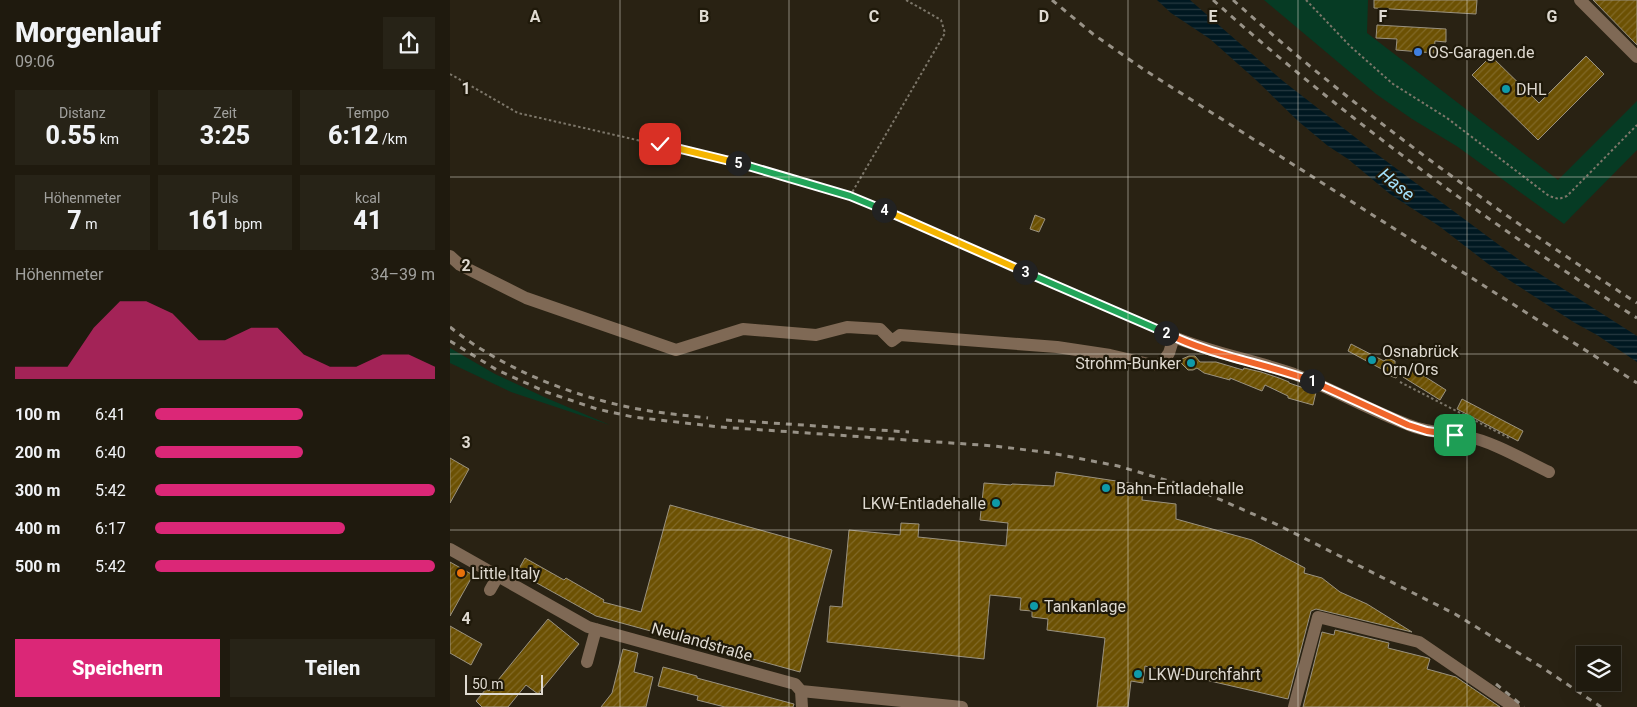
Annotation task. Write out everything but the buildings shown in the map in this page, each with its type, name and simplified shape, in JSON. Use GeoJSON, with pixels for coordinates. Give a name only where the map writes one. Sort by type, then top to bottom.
{"type":"FeatureCollection","features":[{"type":"Feature","properties":{"kind":"street"},"geometry":{"type":"LineString","coordinates":[[1580,0],[1637,57]]}},
{"type":"Feature","properties":{"kind":"street"},"geometry":{"type":"LineString","coordinates":[[450,256],[460,265],[526,298],[676,350],[743,329],[816,335],[847,327],[880,329],[892,341],[900,335],[1057,347],[1110,355],[1154,365],[1162,363],[1169,353],[1174,336],[1196,346],[1299,376],[1323,385],[1408,425],[1427,431],[1464,436],[1488,442],[1549,472]]}},
{"type":"Feature","properties":{"kind":"street","name":"Neulandstraße"},"geometry":{"type":"LineString","coordinates":[[450,549],[588,627],[795,684],[801,691],[900,704],[962,707]]}},
{"type":"Feature","properties":{"kind":"street"},"geometry":{"type":"LineString","coordinates":[[490,590],[498,576]]}},
{"type":"Feature","properties":{"kind":"street"},"geometry":{"type":"LineString","coordinates":[[1294,707],[1318,617],[1419,642],[1514,707]]}},
{"type":"Feature","properties":{"kind":"street"},"geometry":{"type":"LineString","coordinates":[[587,662],[596,629]]}},
{"type":"Feature","properties":{"kind":"street"},"geometry":{"type":"LineString","coordinates":[[801,691],[802,707]]}},
{"type":"Feature","properties":{"kind":"path"},"geometry":{"type":"LineString","coordinates":[[850,196],[945,33],[941,20],[906,0]]}},
{"type":"Feature","properties":{"kind":"path"},"geometry":{"type":"LineString","coordinates":[[1307,0],[1350,46],[1393,84],[1447,118],[1549,196],[1559,199],[1567,196],[1637,125]]}},
{"type":"Feature","properties":{"kind":"path"},"geometry":{"type":"LineString","coordinates":[[450,74],[518,113],[756,167],[850,196],[1174,336]]}},
{"type":"Feature","properties":{"kind":"path"},"geometry":{"type":"LineString","coordinates":[[1400,382],[1517,443]]}},
{"type":"Feature","properties":{"kind":"green space"},"geometry":{"type":"Polygon","coordinates":[[[1264,0],[1368,0],[1367,33],[1558,180],[1637,101],[1637,150],[1564,224],[1458,147],[1376,94],[1264,0]]]}},
{"type":"Feature","properties":{"kind":"green space"},"geometry":{"type":"Polygon","coordinates":[[[450,348],[495,374],[610,425],[511,392],[450,363],[450,348]]]}},
{"type":"Feature","properties":{"kind":"water","name":"Hase"},"geometry":{"type":"Polygon","coordinates":[[[1157,0],[1190,0],[1283,81],[1374,152],[1526,265],[1637,336],[1637,362],[1509,280],[1439,226],[1390,194],[1298,121],[1210,39],[1171,13],[1157,0]]]}},
{"type":"Feature","properties":{"kind":"railway"},"geometry":{"type":"LineString","coordinates":[[1052,0],[1093,34],[1143,69],[1637,383]]}},
{"type":"Feature","properties":{"kind":"railway"},"geometry":{"type":"LineString","coordinates":[[1213,0],[1314,86],[1419,168],[1526,245],[1637,318]]}},
{"type":"Feature","properties":{"kind":"railway"},"geometry":{"type":"LineString","coordinates":[[1233,0],[1329,82],[1429,159],[1480,197],[1637,303]]}},
{"type":"Feature","properties":{"kind":"railway"},"geometry":{"type":"LineString","coordinates":[[450,327],[470,342],[513,367],[585,396],[633,408],[708,418]]}},
{"type":"Feature","properties":{"kind":"railway"},"geometry":{"type":"LineString","coordinates":[[450,341],[497,370],[546,392],[597,409],[633,417],[720,427],[995,446],[1051,453],[1118,466],[1196,489],[1278,525],[1455,614],[1543,668],[1601,707]]}},
{"type":"Feature","properties":{"kind":"railway"},"geometry":{"type":"LineString","coordinates":[[726,420],[909,432]]}},
{"type":"Feature","properties":{"kind":"railway"},"geometry":{"type":"LineString","coordinates":[[1496,684],[1524,707]]}},
{"type":"Feature","properties":{"kind":"place","name":"OS-Garagen.de"},"geometry":{"type":"Point","coordinates":[1418,52]}},
{"type":"Feature","properties":{"kind":"place","name":"DHL"},"geometry":{"type":"Point","coordinates":[1506,89]}},
{"type":"Feature","properties":{"kind":"place","name":"Osnabrück Orn/Ors"},"geometry":{"type":"Point","coordinates":[1372,360]}},
{"type":"Feature","properties":{"kind":"place","name":"Strohm-Bunker"},"geometry":{"type":"Point","coordinates":[1191,363]}},
{"type":"Feature","properties":{"kind":"place","name":"Bahn-Entladehalle"},"geometry":{"type":"Point","coordinates":[1106,488]}},
{"type":"Feature","properties":{"kind":"place","name":"LKW-Entladehalle"},"geometry":{"type":"Point","coordinates":[996,503]}},
{"type":"Feature","properties":{"kind":"place","name":"Little Italy"},"geometry":{"type":"Point","coordinates":[461,573]}},
{"type":"Feature","properties":{"kind":"place","name":"Tankanlage"},"geometry":{"type":"Point","coordinates":[1034,606]}},
{"type":"Feature","properties":{"kind":"place","name":"LKW-Durchfahrt"},"geometry":{"type":"Point","coordinates":[1138,674]}},
{"type":"Feature","properties":{"kind":"route"},"geometry":{"type":"LineString","coordinates":[[660,144],[756,167],[850,196],[1196,346],[1291,373],[1323,385],[1408,425],[1427,431],[1455,435]]}}]}
